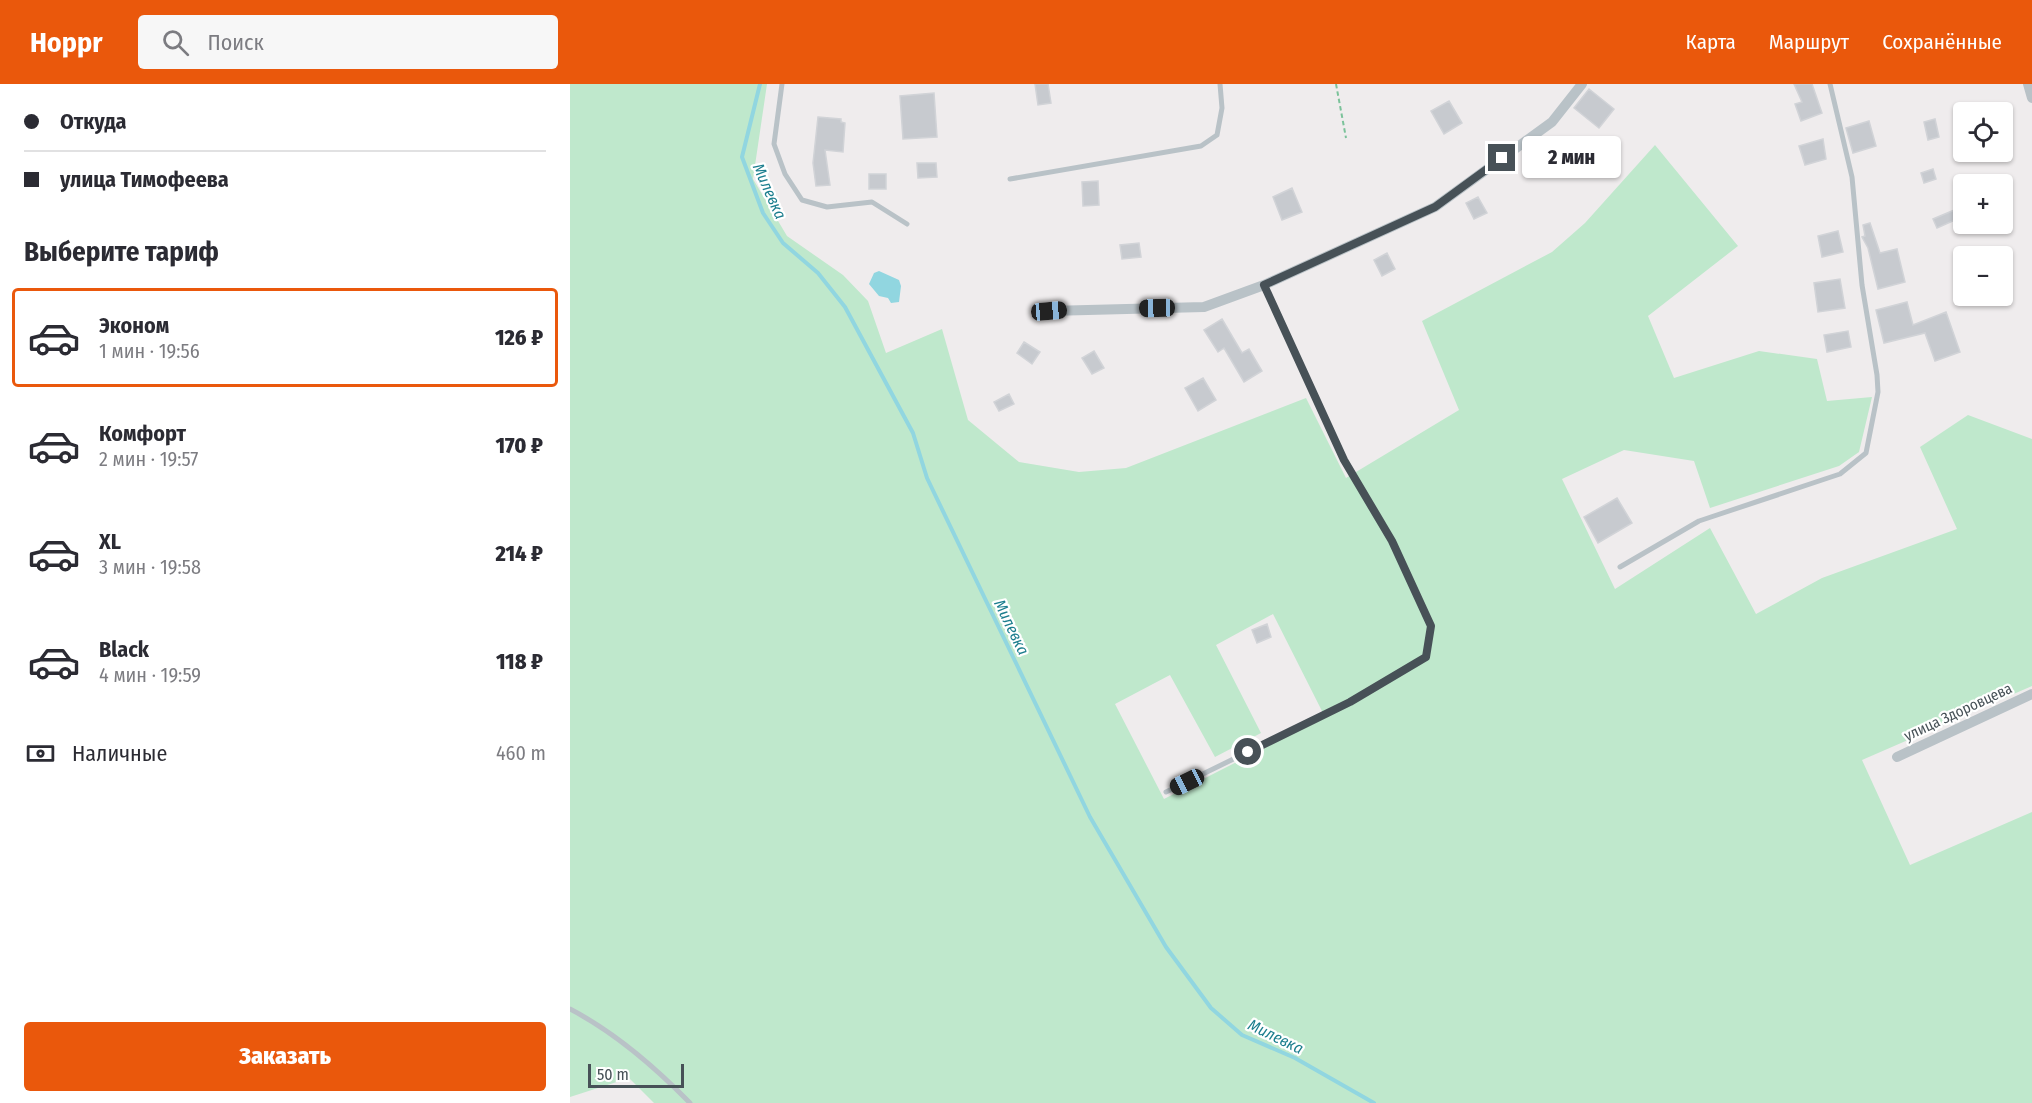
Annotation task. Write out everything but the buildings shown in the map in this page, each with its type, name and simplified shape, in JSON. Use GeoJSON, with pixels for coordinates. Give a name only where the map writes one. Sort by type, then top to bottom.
{"type":"FeatureCollection","features":[{"type":"Feature","properties":{"kind":"street"},"geometry":{"type":"LineString","coordinates":[[1049,311],[1204,307],[1264,285],[1435,207],[1552,122],[1582,84]]}},
{"type":"Feature","properties":{"kind":"street"},"geometry":{"type":"LineString","coordinates":[[2028,84],[2032,98]]}},
{"type":"Feature","properties":{"kind":"street","name":"улица Здоровцева"},"geometry":{"type":"LineString","coordinates":[[1897,757],[2032,694]]}},
{"type":"Feature","properties":{"kind":"lane"},"geometry":{"type":"LineString","coordinates":[[782,84],[774,144],[785,174],[802,200],[827,207],[872,202],[907,224]]}},
{"type":"Feature","properties":{"kind":"lane"},"geometry":{"type":"LineString","coordinates":[[1010,179],[1201,146],[1217,135],[1222,108],[1220,84]]}},
{"type":"Feature","properties":{"kind":"lane"},"geometry":{"type":"LineString","coordinates":[[1620,567],[1700,521],[1840,474],[1866,453],[1878,392],[1877,375],[1862,285],[1852,177],[1830,84]]}},
{"type":"Feature","properties":{"kind":"lane"},"geometry":{"type":"LineString","coordinates":[[1166,792],[1350,702],[1426,657],[1431,626],[1392,541],[1344,460],[1264,285]]}},
{"type":"Feature","properties":{"kind":"lane"},"geometry":{"type":"LineString","coordinates":[[570,1009],[593,1021],[654,1065],[690,1103]]}},
{"type":"Feature","properties":{"kind":"path"},"geometry":{"type":"LineString","coordinates":[[1336,84],[1346,138]]}},
{"type":"Feature","properties":{"kind":"green space"},"geometry":{"type":"Polygon","coordinates":[[[570,84],[767,84],[753,179],[787,236],[843,275],[868,301],[886,353],[942,329],[968,420],[1019,462],[1079,472],[1126,468],[1306,398],[1346,478],[1459,410],[1422,321],[1552,252],[1585,223],[1655,145],[1738,246],[1648,316],[1674,378],[1759,351],[1817,359],[1827,401],[1872,397],[1859,452],[1839,466],[1710,508],[1694,461],[1624,450],[1562,479],[1615,589],[1710,528],[1756,614],[1822,578],[1957,529],[1920,447],[1968,415],[2032,439],[2032,686],[1862,760],[1910,865],[2032,812],[2032,1103],[654,1103],[629,1078],[570,1097],[570,84]],[[1273,614],[1216,645],[1261,733],[1215,757],[1170,675],[1115,704],[1164,799],[1325,717],[1273,614]]]}},
{"type":"Feature","properties":{"kind":"water"},"geometry":{"type":"Polygon","coordinates":[[[879,271],[899,280],[901,286],[899,302],[891,303],[888,298],[879,296],[869,284],[874,273],[879,271]]]}},
{"type":"Feature","properties":{"kind":"waterway","name":"Милевка"},"geometry":{"type":"LineString","coordinates":[[760,84],[742,157],[763,213],[783,243],[818,273],[845,307],[913,433],[927,478],[1090,817],[1166,947],[1211,1008],[1242,1035],[1295,1058],[1374,1103]]}},
{"type":"Feature","properties":{"kind":"route"},"geometry":{"type":"LineString","coordinates":[[1248,752],[1350,702],[1426,657],[1431,626],[1392,541],[1344,460],[1264,285],[1435,207],[1502,158]]}}]}
